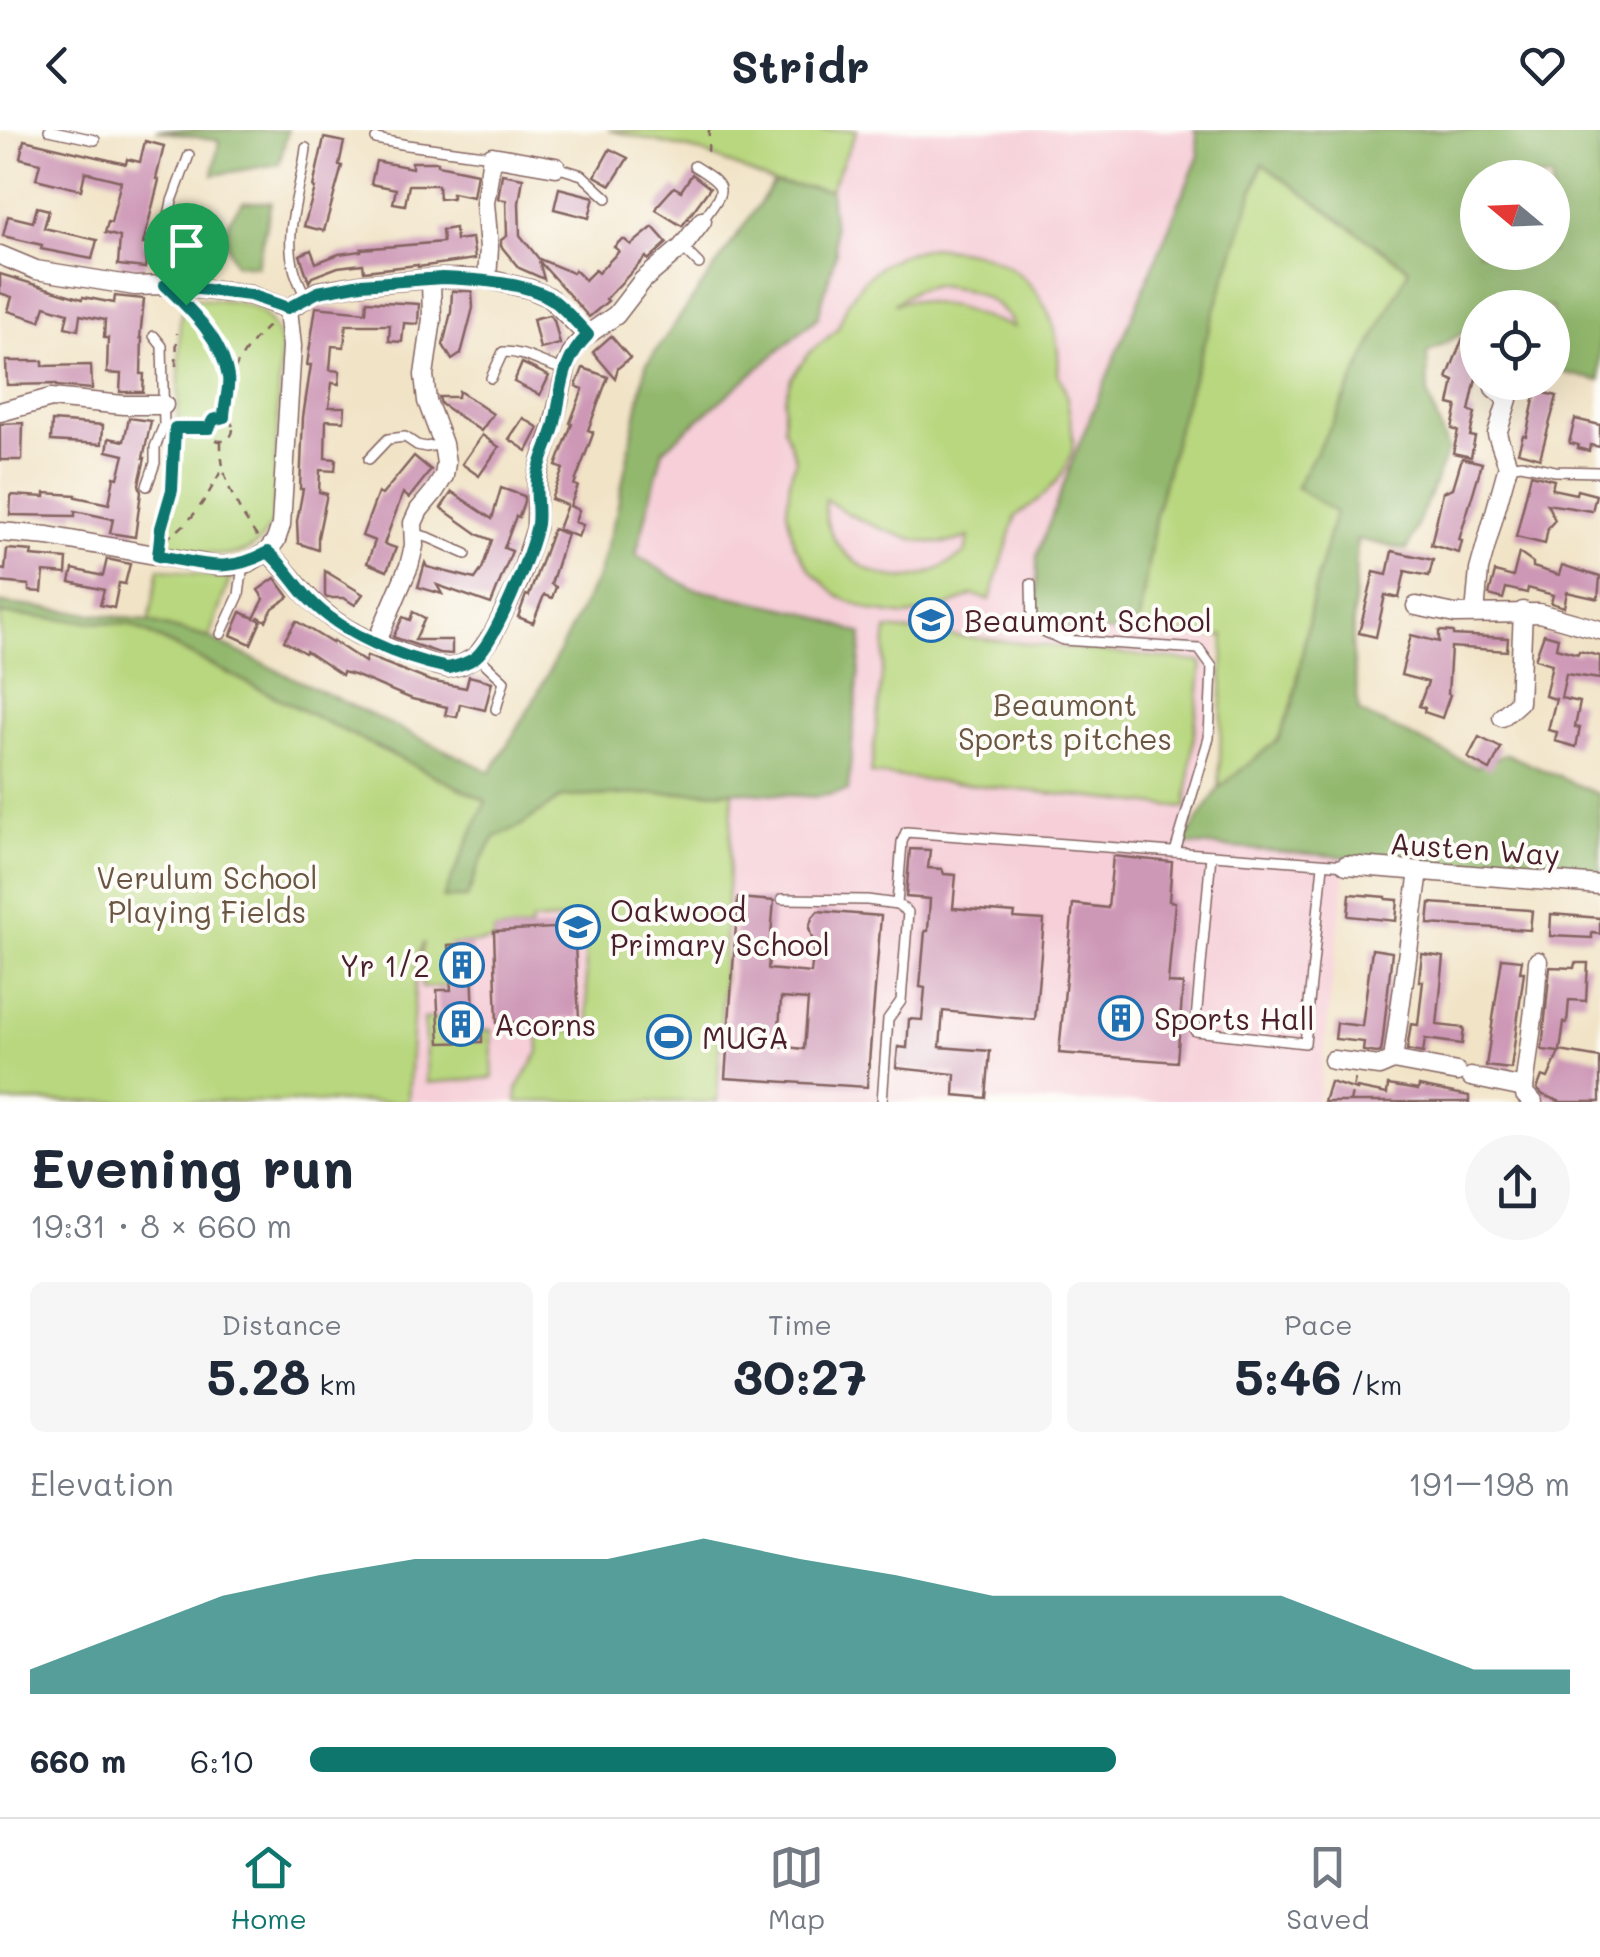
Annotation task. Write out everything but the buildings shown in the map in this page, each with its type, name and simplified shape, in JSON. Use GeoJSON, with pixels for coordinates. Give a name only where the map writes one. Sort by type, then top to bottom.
{"type":"FeatureCollection","features":[{"type":"Feature","properties":{"kind":"street"},"geometry":{"type":"LineString","coordinates":[[487,280],[485,203],[492,156],[556,167]]}},
{"type":"Feature","properties":{"kind":"street"},"geometry":{"type":"LineString","coordinates":[[268,552],[282,563],[309,599],[336,624],[355,635],[448,668],[477,656],[493,634],[519,580],[536,528],[537,479],[554,427],[565,370],[575,347],[616,315],[643,280],[682,248],[702,220]]}},
{"type":"Feature","properties":{"kind":"street"},"geometry":{"type":"LineString","coordinates":[[0,255],[36,270],[136,286],[165,285],[250,295],[288,308],[318,292],[361,284],[487,280],[549,297],[588,335]]}},
{"type":"Feature","properties":{"kind":"street"},"geometry":{"type":"LineString","coordinates":[[376,643],[409,566],[413,523],[444,476],[446,463],[427,402],[424,376],[432,319],[432,279]]}},
{"type":"Feature","properties":{"kind":"street"},"geometry":{"type":"LineString","coordinates":[[0,532],[217,566],[243,564],[268,552],[284,512],[292,346],[288,308]]}},
{"type":"Feature","properties":{"kind":"street"},"geometry":{"type":"LineString","coordinates":[[0,412],[51,398],[164,405]]}},
{"type":"Feature","properties":{"kind":"street"},"geometry":{"type":"LineString","coordinates":[[1475,612],[1479,570],[1508,466],[1497,434],[1508,400]]}},
{"type":"Feature","properties":{"kind":"street"},"geometry":{"type":"LineString","coordinates":[[1416,606],[1455,614],[1539,612],[1600,630]]}},
{"type":"Feature","properties":{"kind":"street"},"geometry":{"type":"LineString","coordinates":[[1502,717],[1528,706],[1522,611]]}},
{"type":"Feature","properties":{"kind":"street","name":"Austen Way"},"geometry":{"type":"LineString","coordinates":[[1346,866],[1600,886]]}},
{"type":"Feature","properties":{"kind":"street"},"geometry":{"type":"LineString","coordinates":[[1393,1060],[1419,871]]}},
{"type":"Feature","properties":{"kind":"street"},"geometry":{"type":"LineString","coordinates":[[1333,1060],[1379,1066],[1393,1060],[1464,1074],[1528,1095],[1538,962]]}},
{"type":"Feature","properties":{"kind":"lane"},"geometry":{"type":"LineString","coordinates":[[49,130],[95,140]]}},
{"type":"Feature","properties":{"kind":"lane"},"geometry":{"type":"LineString","coordinates":[[376,138],[407,146],[492,156]]}},
{"type":"Feature","properties":{"kind":"lane"},"geometry":{"type":"LineString","coordinates":[[306,148],[291,248],[306,298]]}},
{"type":"Feature","properties":{"kind":"lane"},"geometry":{"type":"LineString","coordinates":[[165,285],[165,236],[172,201],[189,155]]}},
{"type":"Feature","properties":{"kind":"lane"},"geometry":{"type":"LineString","coordinates":[[694,166],[720,185],[720,195],[702,220]]}},
{"type":"Feature","properties":{"kind":"lane"},"geometry":{"type":"LineString","coordinates":[[556,167],[582,175],[607,198]]}},
{"type":"Feature","properties":{"kind":"lane"},"geometry":{"type":"LineString","coordinates":[[682,248],[699,264]]}},
{"type":"Feature","properties":{"kind":"lane"},"geometry":{"type":"LineString","coordinates":[[147,486],[164,425],[162,346],[154,336]]}},
{"type":"Feature","properties":{"kind":"lane"},"geometry":{"type":"LineString","coordinates":[[490,378],[503,352],[516,352],[565,370]]}},
{"type":"Feature","properties":{"kind":"lane"},"geometry":{"type":"LineString","coordinates":[[369,458],[388,438],[405,437],[426,447],[443,444]]}},
{"type":"Feature","properties":{"kind":"lane"},"geometry":{"type":"LineString","coordinates":[[1508,466],[1600,472]]}},
{"type":"Feature","properties":{"kind":"lane"},"geometry":{"type":"LineString","coordinates":[[414,533],[466,554]]}},
{"type":"Feature","properties":{"kind":"lane"},"geometry":{"type":"LineString","coordinates":[[221,634],[239,595],[243,564]]}},
{"type":"Feature","properties":{"kind":"lane"},"geometry":{"type":"LineString","coordinates":[[1032,584],[1032,626],[1062,640],[1198,650],[1212,667],[1210,738],[1175,852]]}},
{"type":"Feature","properties":{"kind":"lane"},"geometry":{"type":"LineString","coordinates":[[477,656],[504,681],[496,709]]}},
{"type":"Feature","properties":{"kind":"lane"},"geometry":{"type":"LineString","coordinates":[[897,904],[906,832],[1346,866]]}},
{"type":"Feature","properties":{"kind":"lane"},"geometry":{"type":"LineString","coordinates":[[1211,855],[1195,1031],[1305,1043],[1323,864]]}},
{"type":"Feature","properties":{"kind":"lane"},"geometry":{"type":"LineString","coordinates":[[782,899],[867,900],[897,904],[908,912],[901,1001],[888,1018],[882,1102]]}},
{"type":"Feature","properties":{"kind":"path"},"geometry":{"type":"LineString","coordinates":[[708,152],[709,130]]}},
{"type":"Feature","properties":{"kind":"path"},"geometry":{"type":"LineString","coordinates":[[165,285],[208,332],[229,380]]}},
{"type":"Feature","properties":{"kind":"path"},"geometry":{"type":"LineString","coordinates":[[224,417],[229,380],[244,352],[288,308]]}},
{"type":"Feature","properties":{"kind":"path"},"geometry":{"type":"LineString","coordinates":[[176,368],[177,333]]}},
{"type":"Feature","properties":{"kind":"path"},"geometry":{"type":"LineString","coordinates":[[224,417],[234,429],[230,438],[221,441],[212,437],[209,428],[213,420],[224,417]]}},
{"type":"Feature","properties":{"kind":"path"},"geometry":{"type":"LineString","coordinates":[[209,428],[175,427],[172,490],[160,543],[191,518],[223,468]]}},
{"type":"Feature","properties":{"kind":"path"},"geometry":{"type":"LineString","coordinates":[[221,441],[223,468],[236,507],[268,552]]}},
{"type":"Feature","properties":{"kind":"path"},"geometry":{"type":"LineString","coordinates":[[1350,1102],[1358,1065]]}},
{"type":"Feature","properties":{"kind":"shaded area","name":"Beaumont School"},"geometry":{"type":"Polygon","coordinates":[[[857,130],[1196,132],[1199,154],[1037,556],[1038,626],[1219,640],[1203,778],[1189,833],[1348,850],[1318,1102],[408,1102],[417,956],[443,898],[733,791],[817,797],[807,613],[691,588],[636,555],[663,450],[818,317],[836,252],[830,190],[857,130]]]}},
{"type":"Feature","properties":{"kind":"green space"},"geometry":{"type":"Polygon","coordinates":[[[156,130],[288,130],[279,164],[213,175],[219,141],[156,130]]]}},
{"type":"Feature","properties":{"kind":"green space"},"geometry":{"type":"Polygon","coordinates":[[[608,130],[857,130],[830,190],[774,183],[702,152],[608,130]]]}},
{"type":"Feature","properties":{"kind":"green space"},"geometry":{"type":"Polygon","coordinates":[[[1194,130],[1600,130],[1600,381],[1570,374],[1570,290],[1460,290],[1460,335],[1427,353],[1428,395],[1448,450],[1407,550],[1357,539],[1352,646],[1359,712],[1476,767],[1507,754],[1600,795],[1600,877],[1182,844],[1219,788],[1278,740],[1293,704],[1314,591],[1335,512],[1296,487],[1409,269],[1262,164],[1182,412],[1156,513],[1137,634],[1037,626],[1037,556],[1199,155],[1194,130]]]}},
{"type":"Feature","properties":{"kind":"green space"},"geometry":{"type":"Polygon","coordinates":[[[1262,163],[1409,269],[1297,486],[1335,512],[1314,591],[1293,702],[1278,740],[1219,788],[1224,636],[1137,634],[1156,513],[1182,412],[1262,163]]]}},
{"type":"Feature","properties":{"kind":"green space"},"geometry":{"type":"Polygon","coordinates":[[[774,183],[830,190],[836,252],[818,317],[663,450],[636,555],[691,588],[807,613],[862,634],[848,791],[817,797],[733,791],[562,797],[520,826],[495,837],[480,862],[467,898],[443,898],[486,801],[131,625],[0,614],[0,603],[142,620],[209,638],[491,772],[532,704],[598,576],[617,510],[646,365],[774,183]]]}},
{"type":"Feature","properties":{"kind":"green space"},"geometry":{"type":"Polygon","coordinates":[[[243,202],[271,202],[257,266],[235,264],[228,246],[228,224],[243,202]]]}},
{"type":"Feature","properties":{"kind":"green space"},"geometry":{"type":"Polygon","coordinates":[[[931,247],[975,253],[1000,262],[1027,282],[1046,309],[1057,340],[1058,374],[1066,396],[1073,442],[1057,481],[1016,516],[990,600],[973,595],[937,611],[905,616],[873,611],[839,597],[812,572],[794,544],[787,511],[796,459],[784,428],[784,401],[791,378],[810,352],[837,330],[848,302],[863,281],[901,255],[931,247]],[[934,285],[915,290],[894,304],[910,300],[950,306],[1014,327],[1000,308],[980,295],[934,285]],[[826,499],[826,515],[837,543],[876,573],[915,577],[938,570],[965,553],[969,537],[954,542],[925,542],[863,521],[826,499]]]}},
{"type":"Feature","properties":{"kind":"green space"},"geometry":{"type":"Polygon","coordinates":[[[185,298],[243,304],[255,309],[274,327],[281,343],[273,520],[264,537],[240,553],[212,554],[163,544],[177,479],[180,323],[185,298]]]}},
{"type":"Feature","properties":{"kind":"green space"},"geometry":{"type":"Polygon","coordinates":[[[159,568],[230,578],[209,638],[149,622],[159,568]]]}},
{"type":"Feature","properties":{"kind":"green space","name":"Verulum School Playing Fields"},"geometry":{"type":"Polygon","coordinates":[[[0,614],[130,625],[487,802],[467,898],[480,862],[495,837],[520,826],[562,797],[733,791],[717,1102],[517,1102],[517,1089],[539,1052],[538,1033],[593,1028],[588,1012],[583,918],[531,922],[530,929],[494,931],[494,941],[449,945],[451,986],[422,988],[424,942],[417,956],[408,1102],[0,1102],[0,614]]]}},
{"type":"Feature","properties":{"kind":"green space","name":"Beaumont Sports pitches"},"geometry":{"type":"Polygon","coordinates":[[[887,629],[1202,662],[1186,808],[871,774],[887,629]]]}},
{"type":"Feature","properties":{"kind":"green space"},"geometry":{"type":"Polygon","coordinates":[[[440,1018],[482,1041],[482,1030],[491,1030],[493,1078],[427,1083],[424,1019],[440,1018]]]}},
{"type":"Feature","properties":{"kind":"place","name":"Beaumont School"},"geometry":{"type":"Point","coordinates":[931,620]}},
{"type":"Feature","properties":{"kind":"place","name":"Oakwood Primary School"},"geometry":{"type":"Point","coordinates":[578,927]}},
{"type":"Feature","properties":{"kind":"place","name":"Yr 1/2"},"geometry":{"type":"Point","coordinates":[462,965]}},
{"type":"Feature","properties":{"kind":"place","name":"Sports Hall"},"geometry":{"type":"Point","coordinates":[1121,1018]}},
{"type":"Feature","properties":{"kind":"place","name":"Acorns"},"geometry":{"type":"Point","coordinates":[461,1024]}},
{"type":"Feature","properties":{"kind":"place","name":"MUGA"},"geometry":{"type":"Point","coordinates":[669,1037]}},
{"type":"Feature","properties":{"kind":"route"},"geometry":{"type":"LineString","coordinates":[[442,278],[487,280],[549,297],[588,335],[575,347],[566,364],[554,427],[537,479],[536,528],[519,580],[493,634],[477,656],[448,668],[355,635],[336,624],[309,599],[282,563],[268,552],[232,566],[158,556],[172,490],[175,428],[209,428],[217,417],[224,417],[229,380],[218,349],[186,305],[165,285],[250,295],[288,308],[318,292],[361,284],[442,278]]}}]}
